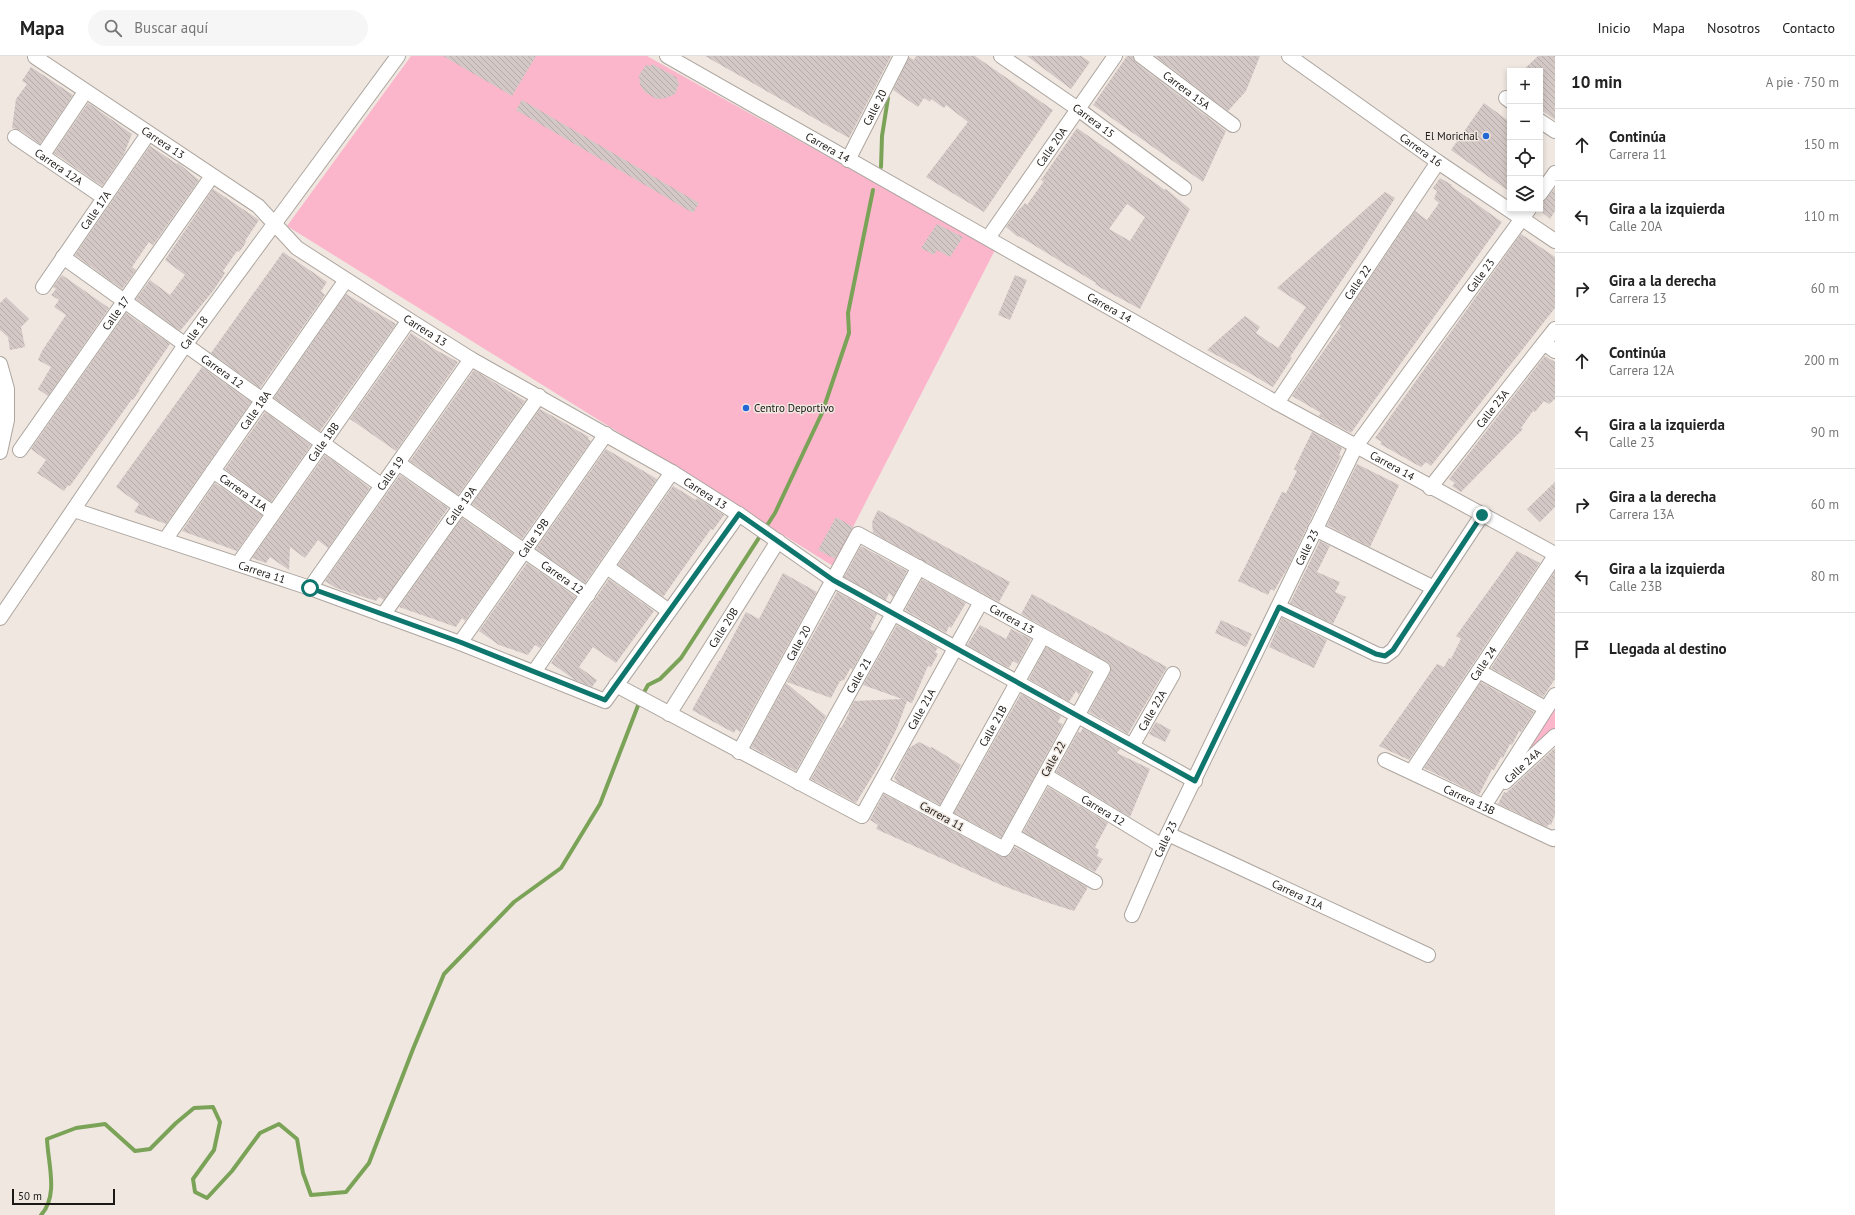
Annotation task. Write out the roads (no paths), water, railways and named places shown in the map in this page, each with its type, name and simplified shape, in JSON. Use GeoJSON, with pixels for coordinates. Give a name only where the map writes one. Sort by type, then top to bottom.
{"type":"FeatureCollection","features":[{"type":"Feature","properties":{"kind":"street","name":"Calle 18"},"geometry":{"type":"LineString","coordinates":[[0,618],[185,345],[398,56]]}},
{"type":"Feature","properties":{"kind":"street","name":"Carrera 14"},"geometry":{"type":"LineString","coordinates":[[667,56],[1277,403],[1555,555]]}},
{"type":"Feature","properties":{"kind":"street","name":"Calle 20"},"geometry":{"type":"LineString","coordinates":[[848,160],[901,56]]}},
{"type":"Feature","properties":{"kind":"street","name":"Carrera 15"},"geometry":{"type":"LineString","coordinates":[[1001,56],[1078,109],[1184,188]]}},
{"type":"Feature","properties":{"kind":"street","name":"Calle 20A"},"geometry":{"type":"LineString","coordinates":[[988,238],[1115,56]]}},
{"type":"Feature","properties":{"kind":"street","name":"Carrera 15A"},"geometry":{"type":"LineString","coordinates":[[1141,56],[1233,125]]}},
{"type":"Feature","properties":{"kind":"street","name":"Carrera 16"},"geometry":{"type":"LineString","coordinates":[[1289,56],[1438,162],[1526,214],[1555,241]]}},
{"type":"Feature","properties":{"kind":"street","name":"Carrera 13"},"geometry":{"type":"LineString","coordinates":[[35,57],[85,92],[258,206],[296,248],[472,359],[672,472],[776,539],[833,580]]}},
{"type":"Feature","properties":{"kind":"street"},"geometry":{"type":"LineString","coordinates":[[42,156],[85,92]]}},
{"type":"Feature","properties":{"kind":"street"},"geometry":{"type":"LineString","coordinates":[[1543,123],[1555,131]]}},
{"type":"Feature","properties":{"kind":"street","name":"Calle 17A"},"geometry":{"type":"LineString","coordinates":[[42,286],[148,134]]}},
{"type":"Feature","properties":{"kind":"street","name":"Carrera 12A"},"geometry":{"type":"LineString","coordinates":[[14,138],[103,197]]}},
{"type":"Feature","properties":{"kind":"street","name":"Calle 22"},"geometry":{"type":"LineString","coordinates":[[1277,403],[1438,162]]}},
{"type":"Feature","properties":{"kind":"street"},"geometry":{"type":"LineString","coordinates":[[1543,190],[1555,173]]}},
{"type":"Feature","properties":{"kind":"street","name":"Calle 17"},"geometry":{"type":"LineString","coordinates":[[20,450],[212,176]]}},
{"type":"Feature","properties":{"kind":"street","name":"Calle 23"},"geometry":{"type":"LineString","coordinates":[[1132,915],[1165,840],[1195,781],[1356,446],[1526,214]]}},
{"type":"Feature","properties":{"kind":"street","name":"Carrera 12"},"geometry":{"type":"LineString","coordinates":[[63,257],[381,486]]}},
{"type":"Feature","properties":{"kind":"street","name":"Calle 18A"},"geometry":{"type":"LineString","coordinates":[[165,540],[346,280]]}},
{"type":"Feature","properties":{"kind":"street","name":"Calle 18B"},"geometry":{"type":"LineString","coordinates":[[238,564],[409,320]]}},
{"type":"Feature","properties":{"kind":"street","name":"Calle 23A"},"geometry":{"type":"LineString","coordinates":[[1430,488],[1549,347],[1555,329]]}},
{"type":"Feature","properties":{"kind":"street","name":"Calle 19"},"geometry":{"type":"LineString","coordinates":[[310,588],[472,359]]}},
{"type":"Feature","properties":{"kind":"street"},"geometry":{"type":"LineString","coordinates":[[0,364],[7,389],[7,420],[0,452]]}},
{"type":"Feature","properties":{"kind":"street","name":"Calle 19A"},"geometry":{"type":"LineString","coordinates":[[383,616],[539,396]]}},
{"type":"Feature","properties":{"kind":"street","name":"Calle 19B"},"geometry":{"type":"LineString","coordinates":[[460,642],[606,434]]}},
{"type":"Feature","properties":{"kind":"street","name":"Carrera 12"},"geometry":{"type":"LineString","coordinates":[[398,463],[588,595]]}},
{"type":"Feature","properties":{"kind":"street","name":"Carrera 11A"},"geometry":{"type":"LineString","coordinates":[[213,471],[273,513]]}},
{"type":"Feature","properties":{"kind":"street"},"geometry":{"type":"LineString","coordinates":[[534,672],[672,472]]}},
{"type":"Feature","properties":{"kind":"street","name":"Carrera 11"},"geometry":{"type":"LineString","coordinates":[[74,510],[310,588],[383,616],[460,642],[605,700],[616,685]]}},
{"type":"Feature","properties":{"kind":"street"},"geometry":{"type":"LineString","coordinates":[[1279,607],[1376,654],[1385,656],[1393,650],[1482,515]]}},
{"type":"Feature","properties":{"kind":"street"},"geometry":{"type":"LineString","coordinates":[[741,516],[669,611],[616,685],[799,783]]}},
{"type":"Feature","properties":{"kind":"street"},"geometry":{"type":"LineString","coordinates":[[1316,529],[1434,588]]}},
{"type":"Feature","properties":{"kind":"street","name":"Carrera 13"},"geometry":{"type":"LineString","coordinates":[[858,534],[1103,669]]}},
{"type":"Feature","properties":{"kind":"street","name":"Calle 20"},"geometry":{"type":"LineString","coordinates":[[739,752],[858,534]]}},
{"type":"Feature","properties":{"kind":"street","name":"Calle 20B"},"geometry":{"type":"LineString","coordinates":[[669,714],[776,539]]}},
{"type":"Feature","properties":{"kind":"street","name":"Calle 24"},"geometry":{"type":"LineString","coordinates":[[1412,771],[1555,555]]}},
{"type":"Feature","properties":{"kind":"street"},"geometry":{"type":"LineString","coordinates":[[607,567],[669,611]]}},
{"type":"Feature","properties":{"kind":"street","name":"Calle 21"},"geometry":{"type":"LineString","coordinates":[[799,783],[919,567]]}},
{"type":"Feature","properties":{"kind":"street"},"geometry":{"type":"LineString","coordinates":[[833,580],[1195,781]]}},
{"type":"Feature","properties":{"kind":"street","name":"Calle 21A"},"geometry":{"type":"LineString","coordinates":[[799,783],[862,816],[981,602]]}},
{"type":"Feature","properties":{"kind":"street","name":"Calle 21B"},"geometry":{"type":"LineString","coordinates":[[943,816],[1043,636]]}},
{"type":"Feature","properties":{"kind":"street","name":"Calle 22"},"geometry":{"type":"LineString","coordinates":[[1004,850],[1103,669]]}},
{"type":"Feature","properties":{"kind":"street"},"geometry":{"type":"LineString","coordinates":[[1479,671],[1546,708]]}},
{"type":"Feature","properties":{"kind":"street","name":"Calle 22A"},"geometry":{"type":"LineString","coordinates":[[1132,746],[1173,674]]}},
{"type":"Feature","properties":{"kind":"street"},"geometry":{"type":"LineString","coordinates":[[1487,801],[1555,695]]}},
{"type":"Feature","properties":{"kind":"street","name":"Calle 24A"},"geometry":{"type":"LineString","coordinates":[[1487,801],[1555,736]]}},
{"type":"Feature","properties":{"kind":"street","name":"Carrera 13B"},"geometry":{"type":"LineString","coordinates":[[1385,760],[1487,801],[1554,838]]}},
{"type":"Feature","properties":{"kind":"street","name":"Carrera 12"},"geometry":{"type":"LineString","coordinates":[[1044,775],[1165,840]]}},
{"type":"Feature","properties":{"kind":"street","name":"Carrera 11"},"geometry":{"type":"LineString","coordinates":[[881,782],[1004,850]]}},
{"type":"Feature","properties":{"kind":"street"},"geometry":{"type":"LineString","coordinates":[[1012,835],[1095,882]]}},
{"type":"Feature","properties":{"kind":"street","name":"Carrera 11A"},"geometry":{"type":"LineString","coordinates":[[1165,840],[1428,955]]}},
{"type":"Feature","properties":{"kind":"waterway"},"geometry":{"type":"LineString","coordinates":[[881,167],[882,136],[888,98]]}},
{"type":"Feature","properties":{"kind":"waterway"},"geometry":{"type":"LineString","coordinates":[[643,694],[648,685],[660,679],[681,658],[775,513],[822,413],[849,333],[848,313],[873,190]]}},
{"type":"Feature","properties":{"kind":"waterway"},"geometry":{"type":"LineString","coordinates":[[41,1215],[50,1198],[51,1189],[47,1139],[76,1128],[105,1124],[135,1151],[150,1149],[176,1123],[194,1108],[213,1107],[220,1122],[214,1150],[193,1179],[195,1192],[207,1198],[232,1171],[260,1133],[279,1124],[297,1139],[303,1173],[311,1195],[346,1192],[369,1163],[444,974],[514,902],[561,868],[600,804],[639,703]]}},
{"type":"Feature","properties":{"kind":"place","name":"El Morichal"},"geometry":{"type":"Point","coordinates":[1486,136]}},
{"type":"Feature","properties":{"kind":"place","name":"Centro Deportivo"},"geometry":{"type":"Point","coordinates":[746,408]}}]}
